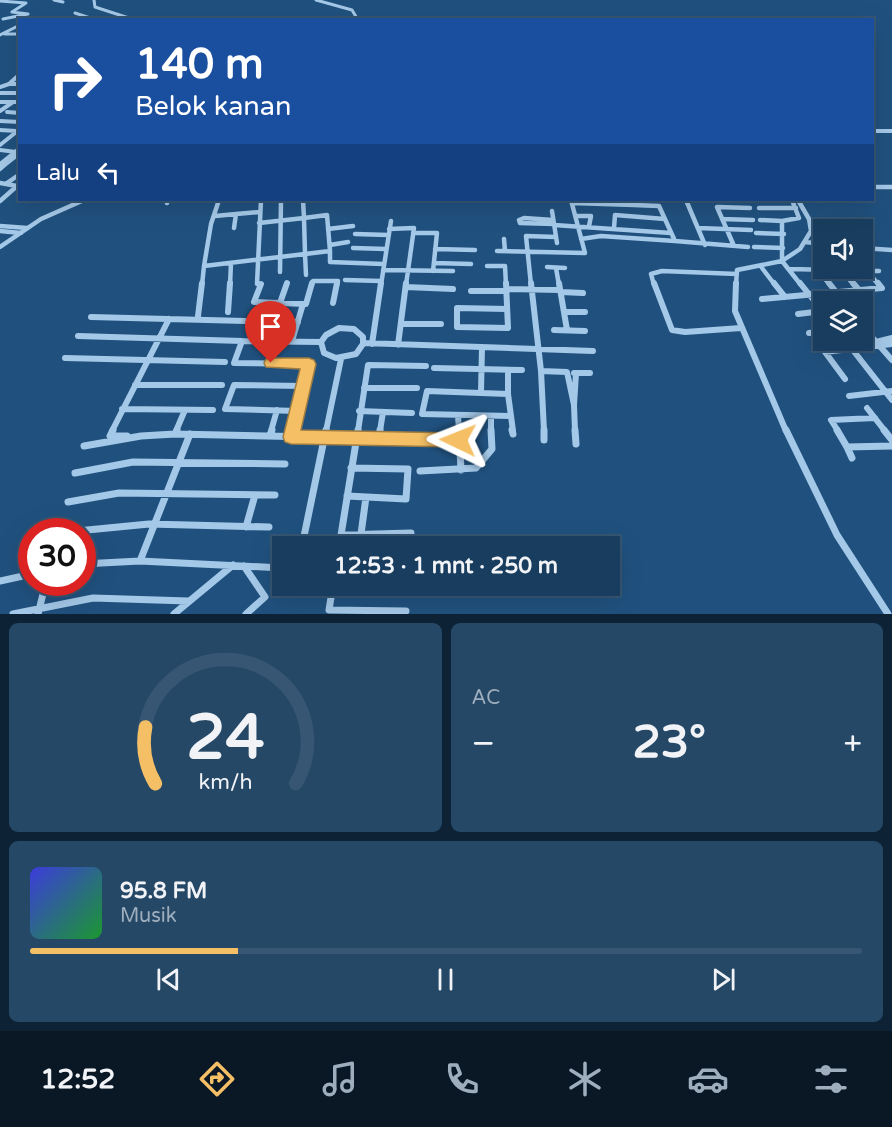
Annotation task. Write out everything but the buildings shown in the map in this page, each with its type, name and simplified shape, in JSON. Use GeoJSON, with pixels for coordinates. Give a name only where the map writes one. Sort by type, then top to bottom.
{"type":"FeatureCollection","features":[{"type":"Feature","properties":{"kind":"street"},"geometry":{"type":"LineString","coordinates":[[54,0],[63,2]]}},
{"type":"Feature","properties":{"kind":"street"},"geometry":{"type":"LineString","coordinates":[[94,0],[95,7],[131,18]]}},
{"type":"Feature","properties":{"kind":"street"},"geometry":{"type":"LineString","coordinates":[[316,0],[352,10],[357,18]]}},
{"type":"Feature","properties":{"kind":"street"},"geometry":{"type":"LineString","coordinates":[[0,1],[25,3],[12,12],[28,13],[1,19]]}},
{"type":"Feature","properties":{"kind":"street"},"geometry":{"type":"LineString","coordinates":[[75,13],[90,18]]}},
{"type":"Feature","properties":{"kind":"street"},"geometry":{"type":"LineString","coordinates":[[2,35],[18,26]]}},
{"type":"Feature","properties":{"kind":"street"},"geometry":{"type":"LineString","coordinates":[[2,35],[18,34]]}},
{"type":"Feature","properties":{"kind":"street"},"geometry":{"type":"LineString","coordinates":[[9,84],[18,76]]}},
{"type":"Feature","properties":{"kind":"street"},"geometry":{"type":"LineString","coordinates":[[0,87],[18,84]]}},
{"type":"Feature","properties":{"kind":"street"},"geometry":{"type":"LineString","coordinates":[[0,93],[18,93]]}},
{"type":"Feature","properties":{"kind":"street"},"geometry":{"type":"LineString","coordinates":[[0,102],[18,102]]}},
{"type":"Feature","properties":{"kind":"street"},"geometry":{"type":"LineString","coordinates":[[0,111],[14,102]]}},
{"type":"Feature","properties":{"kind":"street"},"geometry":{"type":"LineString","coordinates":[[7,112],[18,113]]}},
{"type":"Feature","properties":{"kind":"street"},"geometry":{"type":"LineString","coordinates":[[0,121],[18,122]]}},
{"type":"Feature","properties":{"kind":"street"},"geometry":{"type":"LineString","coordinates":[[0,130],[18,130]]}},
{"type":"Feature","properties":{"kind":"street"},"geometry":{"type":"LineString","coordinates":[[0,145],[18,130]]}},
{"type":"Feature","properties":{"kind":"street"},"geometry":{"type":"LineString","coordinates":[[874,131],[892,131]]}},
{"type":"Feature","properties":{"kind":"street"},"geometry":{"type":"LineString","coordinates":[[0,140],[6,140]]}},
{"type":"Feature","properties":{"kind":"street"},"geometry":{"type":"LineString","coordinates":[[0,150],[18,151]]}},
{"type":"Feature","properties":{"kind":"street"},"geometry":{"type":"LineString","coordinates":[[0,164],[18,151]]}},
{"type":"Feature","properties":{"kind":"street"},"geometry":{"type":"LineString","coordinates":[[0,169],[18,151]]}},
{"type":"Feature","properties":{"kind":"street"},"geometry":{"type":"LineString","coordinates":[[7,183],[17,179]]}},
{"type":"Feature","properties":{"kind":"street"},"geometry":{"type":"LineString","coordinates":[[0,183],[18,185]]}},
{"type":"Feature","properties":{"kind":"street"},"geometry":{"type":"LineString","coordinates":[[0,201],[18,185]]}},
{"type":"Feature","properties":{"kind":"street"},"geometry":{"type":"LineString","coordinates":[[874,188],[892,187]]}},
{"type":"Feature","properties":{"kind":"street"},"geometry":{"type":"LineString","coordinates":[[0,247],[46,217],[82,201]]}},
{"type":"Feature","properties":{"kind":"street"},"geometry":{"type":"LineString","coordinates":[[198,316],[211,224],[219,201]]}},
{"type":"Feature","properties":{"kind":"street"},"geometry":{"type":"LineString","coordinates":[[261,201],[259,284],[254,302],[303,304]]}},
{"type":"Feature","properties":{"kind":"street"},"geometry":{"type":"LineString","coordinates":[[280,272],[281,201]]}},
{"type":"Feature","properties":{"kind":"street"},"geometry":{"type":"LineString","coordinates":[[303,201],[306,275]]}},
{"type":"Feature","properties":{"kind":"street"},"geometry":{"type":"LineString","coordinates":[[497,251],[585,253],[571,201],[617,204],[633,202],[657,205],[675,242]]}},
{"type":"Feature","properties":{"kind":"street"},"geometry":{"type":"LineString","coordinates":[[686,201],[705,245]]}},
{"type":"Feature","properties":{"kind":"street"},"geometry":{"type":"LineString","coordinates":[[760,220],[797,220],[792,201]]}},
{"type":"Feature","properties":{"kind":"street"},"geometry":{"type":"LineString","coordinates":[[799,201],[809,219],[812,231],[800,249],[782,261],[739,267],[735,311],[811,487],[837,535],[888,614]]}},
{"type":"Feature","properties":{"kind":"street"},"geometry":{"type":"LineString","coordinates":[[614,228],[617,204]]}},
{"type":"Feature","properties":{"kind":"street"},"geometry":{"type":"LineString","coordinates":[[734,246],[717,207],[750,208]]}},
{"type":"Feature","properties":{"kind":"street"},"geometry":{"type":"LineString","coordinates":[[759,208],[796,208]]}},
{"type":"Feature","properties":{"kind":"street"},"geometry":{"type":"LineString","coordinates":[[544,440],[541,371],[526,236],[557,240],[552,211]]}},
{"type":"Feature","properties":{"kind":"street"},"geometry":{"type":"LineString","coordinates":[[215,216],[260,212]]}},
{"type":"Feature","properties":{"kind":"street"},"geometry":{"type":"LineString","coordinates":[[576,216],[592,213],[589,226]]}},
{"type":"Feature","properties":{"kind":"street"},"geometry":{"type":"LineString","coordinates":[[234,228],[236,214]]}},
{"type":"Feature","properties":{"kind":"street"},"geometry":{"type":"LineString","coordinates":[[259,223],[327,215],[330,262],[409,270],[453,271]]}},
{"type":"Feature","properties":{"kind":"street"},"geometry":{"type":"LineString","coordinates":[[615,215],[665,219]]}},
{"type":"Feature","properties":{"kind":"street"},"geometry":{"type":"LineString","coordinates":[[554,223],[520,223],[519,220],[524,218],[554,223],[671,233]]}},
{"type":"Feature","properties":{"kind":"street"},"geometry":{"type":"LineString","coordinates":[[722,219],[753,220]]}},
{"type":"Feature","properties":{"kind":"street"},"geometry":{"type":"LineString","coordinates":[[782,220],[784,234],[782,261],[813,300]]}},
{"type":"Feature","properties":{"kind":"street"},"geometry":{"type":"LineString","coordinates":[[372,344],[391,221]]}},
{"type":"Feature","properties":{"kind":"street"},"geometry":{"type":"LineString","coordinates":[[0,226],[27,228]]}},
{"type":"Feature","properties":{"kind":"street"},"geometry":{"type":"LineString","coordinates":[[328,229],[353,226]]}},
{"type":"Feature","properties":{"kind":"street"},"geometry":{"type":"LineString","coordinates":[[355,234],[414,228],[398,345]]}},
{"type":"Feature","properties":{"kind":"street"},"geometry":{"type":"LineString","coordinates":[[698,228],[784,234]]}},
{"type":"Feature","properties":{"kind":"street"},"geometry":{"type":"LineString","coordinates":[[0,231],[21,232]]}},
{"type":"Feature","properties":{"kind":"street"},"geometry":{"type":"LineString","coordinates":[[413,233],[437,233],[433,271]]}},
{"type":"Feature","properties":{"kind":"street"},"geometry":{"type":"LineString","coordinates":[[581,239],[601,236],[705,245],[783,248]]}},
{"type":"Feature","properties":{"kind":"street"},"geometry":{"type":"LineString","coordinates":[[504,239],[505,252]]}},
{"type":"Feature","properties":{"kind":"street"},"geometry":{"type":"LineString","coordinates":[[204,266],[305,254],[348,242]]}},
{"type":"Feature","properties":{"kind":"street"},"geometry":{"type":"LineString","coordinates":[[805,242],[813,243]]}},
{"type":"Feature","properties":{"kind":"street"},"geometry":{"type":"LineString","coordinates":[[353,248],[386,249]]}},
{"type":"Feature","properties":{"kind":"street"},"geometry":{"type":"LineString","coordinates":[[435,249],[475,250]]}},
{"type":"Feature","properties":{"kind":"street"},"geometry":{"type":"LineString","coordinates":[[873,249],[892,250]]}},
{"type":"Feature","properties":{"kind":"street"},"geometry":{"type":"LineString","coordinates":[[228,312],[231,263]]}},
{"type":"Feature","properties":{"kind":"street"},"geometry":{"type":"LineString","coordinates":[[434,263],[471,264]]}},
{"type":"Feature","properties":{"kind":"street"},"geometry":{"type":"LineString","coordinates":[[487,266],[505,266],[508,328],[457,327],[457,308],[507,309]]}},
{"type":"Feature","properties":{"kind":"street"},"geometry":{"type":"LineString","coordinates":[[547,267],[565,268]]}},
{"type":"Feature","properties":{"kind":"street"},"geometry":{"type":"LineString","coordinates":[[556,267],[567,330]]}},
{"type":"Feature","properties":{"kind":"street"},"geometry":{"type":"LineString","coordinates":[[762,268],[784,297]]}},
{"type":"Feature","properties":{"kind":"street"},"geometry":{"type":"LineString","coordinates":[[789,269],[813,270]]}},
{"type":"Feature","properties":{"kind":"street"},"geometry":{"type":"LineString","coordinates":[[737,274],[662,271],[651,274],[672,330],[685,332],[741,328]]}},
{"type":"Feature","properties":{"kind":"street"},"geometry":{"type":"LineString","coordinates":[[873,271],[879,271]]}},
{"type":"Feature","properties":{"kind":"street"},"geometry":{"type":"LineString","coordinates":[[848,291],[882,288],[873,278]]}},
{"type":"Feature","properties":{"kind":"street"},"geometry":{"type":"LineString","coordinates":[[825,279],[835,291]]}},
{"type":"Feature","properties":{"kind":"street"},"geometry":{"type":"LineString","coordinates":[[849,279],[859,290]]}},
{"type":"Feature","properties":{"kind":"street"},"geometry":{"type":"LineString","coordinates":[[345,280],[381,281]]}},
{"type":"Feature","properties":{"kind":"street"},"geometry":{"type":"LineString","coordinates":[[292,341],[303,304],[306,304],[313,281],[338,281],[333,303]]}},
{"type":"Feature","properties":{"kind":"street"},"geometry":{"type":"LineString","coordinates":[[280,303],[287,283]]}},
{"type":"Feature","properties":{"kind":"street"},"geometry":{"type":"LineString","coordinates":[[406,287],[453,289]]}},
{"type":"Feature","properties":{"kind":"street"},"geometry":{"type":"LineString","coordinates":[[471,291],[533,289],[583,293]]}},
{"type":"Feature","properties":{"kind":"street"},"geometry":{"type":"LineString","coordinates":[[762,299],[813,295]]}},
{"type":"Feature","properties":{"kind":"street"},"geometry":{"type":"LineString","coordinates":[[564,312],[585,312]]}},
{"type":"Feature","properties":{"kind":"street"},"geometry":{"type":"LineString","coordinates":[[798,314],[813,313]]}},
{"type":"Feature","properties":{"kind":"street"},"geometry":{"type":"LineString","coordinates":[[91,317],[245,321]]}},
{"type":"Feature","properties":{"kind":"street"},"geometry":{"type":"LineString","coordinates":[[169,320],[110,436],[190,434],[458,440]]}},
{"type":"Feature","properties":{"kind":"street"},"geometry":{"type":"LineString","coordinates":[[253,321],[298,322]]}},
{"type":"Feature","properties":{"kind":"street"},"geometry":{"type":"LineString","coordinates":[[402,324],[441,324]]}},
{"type":"Feature","properties":{"kind":"street"},"geometry":{"type":"LineString","coordinates":[[78,336],[321,342],[332,331],[347,328],[360,332],[364,343]]}},
{"type":"Feature","properties":{"kind":"street"},"geometry":{"type":"LineString","coordinates":[[554,330],[585,331]]}},
{"type":"Feature","properties":{"kind":"street"},"geometry":{"type":"LineString","coordinates":[[809,333],[813,332]]}},
{"type":"Feature","properties":{"kind":"street"},"geometry":{"type":"LineString","coordinates":[[873,338],[892,360]]}},
{"type":"Feature","properties":{"kind":"street"},"geometry":{"type":"LineString","coordinates":[[878,344],[892,338]]}},
{"type":"Feature","properties":{"kind":"street"},"geometry":{"type":"LineString","coordinates":[[242,341],[234,363],[309,364],[291,437]]}},
{"type":"Feature","properties":{"kind":"street"},"geometry":{"type":"LineString","coordinates":[[321,342],[324,353],[341,359],[356,354],[364,343]]}},
{"type":"Feature","properties":{"kind":"street"},"geometry":{"type":"LineString","coordinates":[[364,343],[593,351]]}},
{"type":"Feature","properties":{"kind":"street"},"geometry":{"type":"LineString","coordinates":[[873,345],[892,344]]}},
{"type":"Feature","properties":{"kind":"street"},"geometry":{"type":"LineString","coordinates":[[481,393],[482,347]]}},
{"type":"Feature","properties":{"kind":"street"},"geometry":{"type":"LineString","coordinates":[[832,351],[825,352],[845,379]]}},
{"type":"Feature","properties":{"kind":"street"},"geometry":{"type":"LineString","coordinates":[[854,351],[889,391],[892,400]]}},
{"type":"Feature","properties":{"kind":"street"},"geometry":{"type":"LineString","coordinates":[[65,358],[225,362]]}},
{"type":"Feature","properties":{"kind":"street"},"geometry":{"type":"LineString","coordinates":[[304,536],[341,359]]}},
{"type":"Feature","properties":{"kind":"street"},"geometry":{"type":"LineString","coordinates":[[411,533],[341,535],[368,365],[426,366]]}},
{"type":"Feature","properties":{"kind":"street"},"geometry":{"type":"LineString","coordinates":[[434,368],[522,370]]}},
{"type":"Feature","properties":{"kind":"street"},"geometry":{"type":"LineString","coordinates":[[508,370],[508,394],[513,434]]}},
{"type":"Feature","properties":{"kind":"street"},"geometry":{"type":"LineString","coordinates":[[541,371],[590,374]]}},
{"type":"Feature","properties":{"kind":"street"},"geometry":{"type":"LineString","coordinates":[[567,372],[574,405]]}},
{"type":"Feature","properties":{"kind":"street"},"geometry":{"type":"LineString","coordinates":[[576,373],[574,405],[576,444]]}},
{"type":"Feature","properties":{"kind":"street"},"geometry":{"type":"LineString","coordinates":[[135,384],[222,385]]}},
{"type":"Feature","properties":{"kind":"street"},"geometry":{"type":"LineString","coordinates":[[297,411],[225,409],[234,384],[303,386]]}},
{"type":"Feature","properties":{"kind":"street"},"geometry":{"type":"LineString","coordinates":[[364,388],[417,388]]}},
{"type":"Feature","properties":{"kind":"street"},"geometry":{"type":"LineString","coordinates":[[508,394],[426,391],[422,414],[511,416]]}},
{"type":"Feature","properties":{"kind":"street"},"geometry":{"type":"LineString","coordinates":[[849,396],[889,391]]}},
{"type":"Feature","properties":{"kind":"street"},"geometry":{"type":"LineString","coordinates":[[867,408],[892,440]]}},
{"type":"Feature","properties":{"kind":"street"},"geometry":{"type":"LineString","coordinates":[[122,409],[213,410]]}},
{"type":"Feature","properties":{"kind":"street"},"geometry":{"type":"LineString","coordinates":[[175,434],[185,410]]}},
{"type":"Feature","properties":{"kind":"street"},"geometry":{"type":"LineString","coordinates":[[270,435],[277,410]]}},
{"type":"Feature","properties":{"kind":"street"},"geometry":{"type":"LineString","coordinates":[[359,411],[412,413]]}},
{"type":"Feature","properties":{"kind":"street"},"geometry":{"type":"LineString","coordinates":[[379,438],[383,412]]}},
{"type":"Feature","properties":{"kind":"street"},"geometry":{"type":"LineString","coordinates":[[458,415],[461,470]]}},
{"type":"Feature","properties":{"kind":"street"},"geometry":{"type":"LineString","coordinates":[[420,471],[476,468],[492,449],[491,416]]}},
{"type":"Feature","properties":{"kind":"street"},"geometry":{"type":"LineString","coordinates":[[852,458],[831,420],[875,418]]}},
{"type":"Feature","properties":{"kind":"street"},"geometry":{"type":"LineString","coordinates":[[140,561],[190,434]]}},
{"type":"Feature","properties":{"kind":"street"},"geometry":{"type":"LineString","coordinates":[[84,446],[141,436]]}},
{"type":"Feature","properties":{"kind":"street"},"geometry":{"type":"LineString","coordinates":[[847,447],[892,446]]}},
{"type":"Feature","properties":{"kind":"street"},"geometry":{"type":"LineString","coordinates":[[75,473],[133,462],[285,464]]}},
{"type":"Feature","properties":{"kind":"street"},"geometry":{"type":"LineString","coordinates":[[347,496],[406,498],[408,469],[351,468]]}},
{"type":"Feature","properties":{"kind":"street"},"geometry":{"type":"LineString","coordinates":[[68,501],[119,493],[275,495]]}},
{"type":"Feature","properties":{"kind":"street"},"geometry":{"type":"LineString","coordinates":[[246,526],[255,495]]}},
{"type":"Feature","properties":{"kind":"street"},"geometry":{"type":"LineString","coordinates":[[362,534],[366,497]]}},
{"type":"Feature","properties":{"kind":"street"},"geometry":{"type":"LineString","coordinates":[[96,527],[154,523],[269,527]]}},
{"type":"Feature","properties":{"kind":"street"},"geometry":{"type":"LineString","coordinates":[[96,563],[140,561],[272,567]]}},
{"type":"Feature","properties":{"kind":"street"},"geometry":{"type":"LineString","coordinates":[[174,614],[233,565]]}},
{"type":"Feature","properties":{"kind":"street"},"geometry":{"type":"LineString","coordinates":[[244,566],[265,597],[246,614]]}},
{"type":"Feature","properties":{"kind":"street"},"geometry":{"type":"LineString","coordinates":[[0,581],[18,577]]}},
{"type":"Feature","properties":{"kind":"street"},"geometry":{"type":"LineString","coordinates":[[39,611],[43,596]]}},
{"type":"Feature","properties":{"kind":"street"},"geometry":{"type":"LineString","coordinates":[[331,596],[329,610],[406,610]]}},
{"type":"Feature","properties":{"kind":"street"},"geometry":{"type":"LineString","coordinates":[[13,614],[39,611],[93,598],[188,601]]}},
{"type":"Feature","properties":{"kind":"route"},"geometry":{"type":"LineString","coordinates":[[271,363],[309,364],[291,437],[458,440]]}}]}
